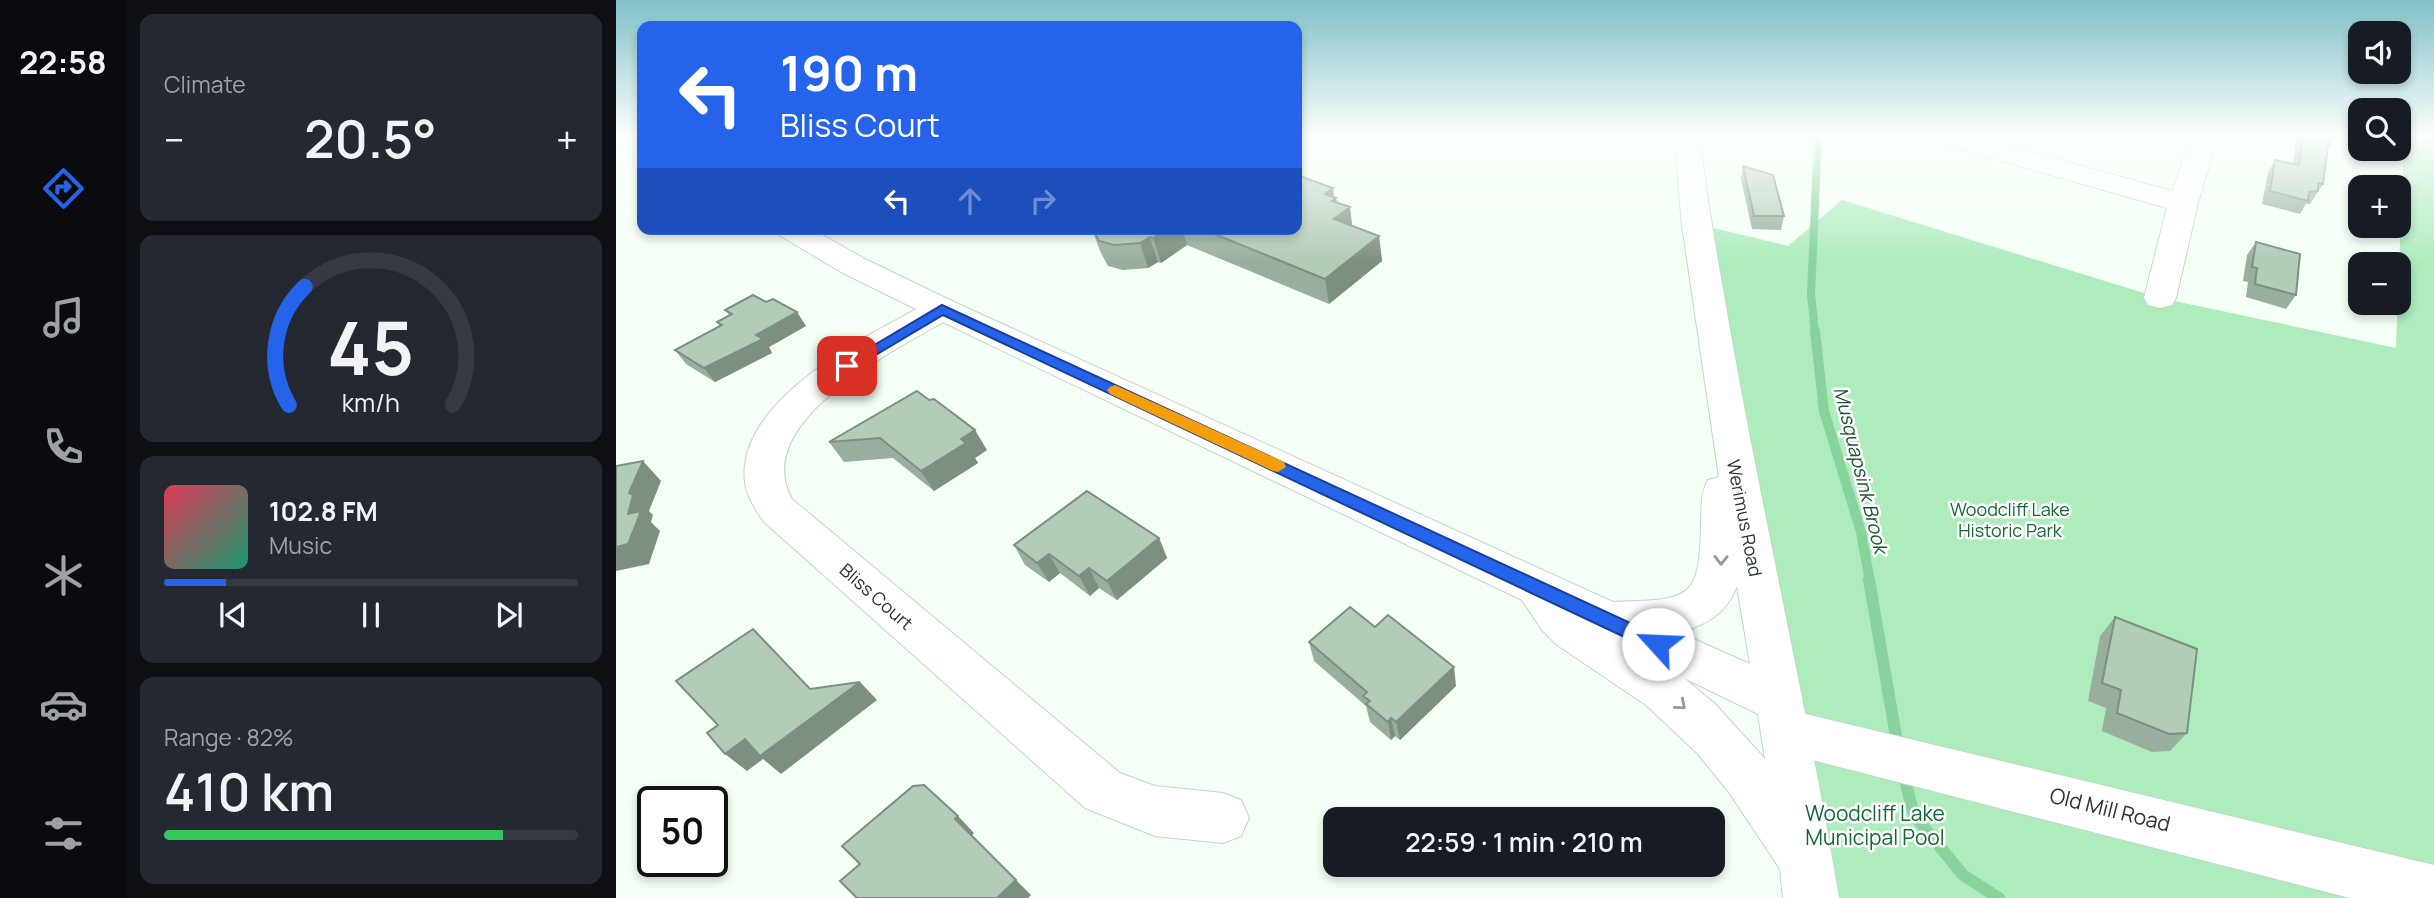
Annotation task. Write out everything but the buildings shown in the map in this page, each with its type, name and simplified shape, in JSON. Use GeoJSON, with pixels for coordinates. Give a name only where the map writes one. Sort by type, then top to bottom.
{"type":"FeatureCollection","features":[{"type":"Feature","properties":{"kind":"main road","name":"Werimus Road"},"geometry":{"type":"LineString","coordinates":[[1690,178],[1730,444],[1783,716],[1809,880]]}},
{"type":"Feature","properties":{"kind":"main road"},"geometry":{"type":"LineString","coordinates":[[2093,178],[2183,203]]}},
{"type":"Feature","properties":{"kind":"main road"},"geometry":{"type":"LineString","coordinates":[[2160,298],[2192,178]]}},
{"type":"Feature","properties":{"kind":"main road","name":"Old Mill Road"},"geometry":{"type":"LineString","coordinates":[[800,235],[852,265],[942,309],[1610,621],[1783,716],[1871,751],[2434,892]]}},
{"type":"Feature","properties":{"kind":"main road","name":"Bliss Court"},"geometry":{"type":"LineString","coordinates":[[942,309],[835,374],[806,396],[785,419],[765,460],[764,483],[777,510],[1103,791],[1155,811],[1223,818]]}},
{"type":"Feature","properties":{"kind":"main road"},"geometry":{"type":"LineString","coordinates":[[1610,621],[1653,621],[1688,614],[1713,596],[1721,572],[1722,487],[1730,444]]}},
{"type":"Feature","properties":{"kind":"main road"},"geometry":{"type":"LineString","coordinates":[[1534,587],[1554,615],[1584,640],[1640,674],[1681,704],[1722,746],[1809,880]]}},
{"type":"Feature","properties":{"kind":"green space","name":"Woodcliff Lake Historic Park"},"geometry":{"type":"Polygon","coordinates":[[[2411,178],[2434,178],[2434,898],[1811,898],[1697,224],[1788,246],[1842,200],[2160,298],[2396,348],[2397,315],[2411,315],[2411,252],[2400,252],[2400,238],[2411,238],[2411,178]]]}},
{"type":"Feature","properties":{"kind":"waterway","name":"Musquapsink Brook"},"geometry":{"type":"LineString","coordinates":[[1815,333],[1811,294],[1816,178]]}},
{"type":"Feature","properties":{"kind":"waterway","name":"Musquapsink Brook"},"geometry":{"type":"LineString","coordinates":[[1815,331],[1824,411],[1861,532],[1870,582]]}},
{"type":"Feature","properties":{"kind":"waterway","name":"Musquapsink Brook"},"geometry":{"type":"LineString","coordinates":[[1869,580],[1898,748]]}},
{"type":"Feature","properties":{"kind":"waterway","name":"Musquapsink Brook"},"geometry":{"type":"LineString","coordinates":[[1903,772],[1914,815],[1963,875],[1999,898]]}},
{"type":"Feature","properties":{"kind":"slow traffic"},"geometry":{"type":"LineString","coordinates":[[1115,390],[1278,467]]}},
{"type":"Feature","properties":{"kind":"route"},"geometry":{"type":"LineString","coordinates":[[847,366],[942,309],[1658,644]]}},
{"type":"Feature","properties":{"kind":"park label","name":"Woodcliff Lake Municipal Pool"},"geometry":{"type":"Point","coordinates":[1875,826]}}]}
